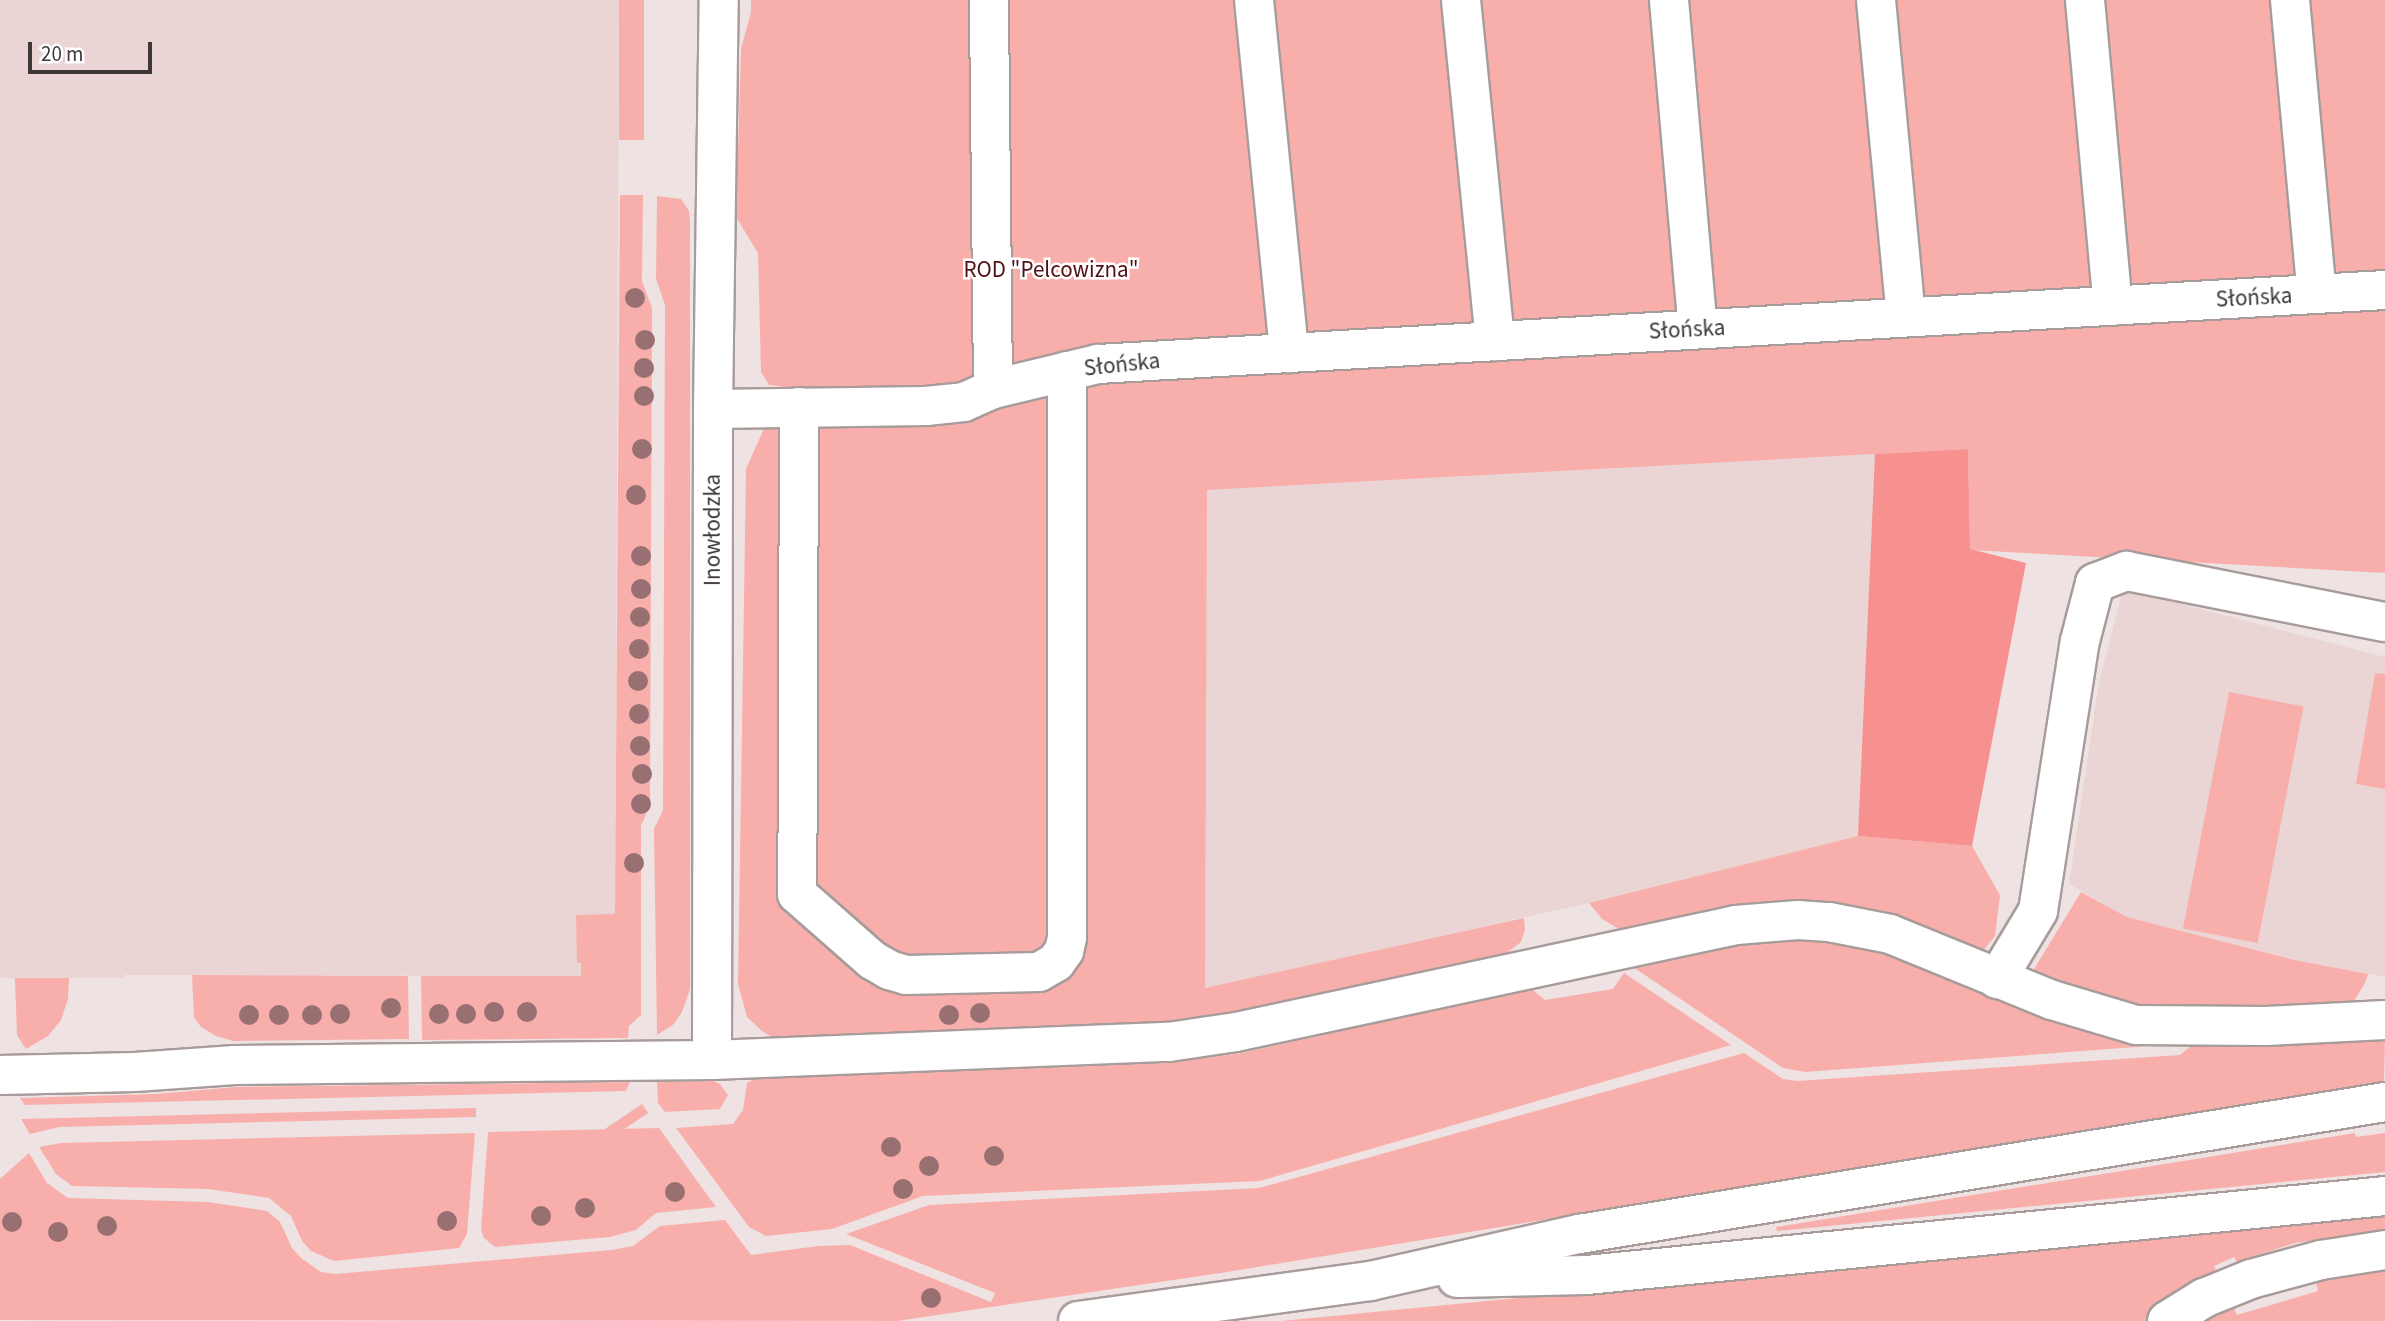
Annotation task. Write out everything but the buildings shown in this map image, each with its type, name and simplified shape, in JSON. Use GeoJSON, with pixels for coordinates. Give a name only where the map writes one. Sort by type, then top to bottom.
{"type":"FeatureCollection","features":[{"type":"Feature","properties":{"kind":"main road","name":"Inowłodzka"},"geometry":{"type":"LineString","coordinates":[[712,1060],[713,409],[719,0]]}},
{"type":"Feature","properties":{"kind":"main road"},"geometry":{"type":"LineString","coordinates":[[989,0],[993,389]]}},
{"type":"Feature","properties":{"kind":"main road"},"geometry":{"type":"LineString","coordinates":[[1254,0],[1289,353]]}},
{"type":"Feature","properties":{"kind":"main road"},"geometry":{"type":"LineString","coordinates":[[1461,0],[1495,341]]}},
{"type":"Feature","properties":{"kind":"main road"},"geometry":{"type":"LineString","coordinates":[[1669,0],[1698,329]]}},
{"type":"Feature","properties":{"kind":"main road"},"geometry":{"type":"LineString","coordinates":[[1876,0],[1906,317]]}},
{"type":"Feature","properties":{"kind":"main road"},"geometry":{"type":"LineString","coordinates":[[2085,0],[2113,306]]}},
{"type":"Feature","properties":{"kind":"main road"},"geometry":{"type":"LineString","coordinates":[[2290,0],[2317,294]]}},
{"type":"Feature","properties":{"kind":"main road","name":"Słońska"},"geometry":{"type":"LineString","coordinates":[[713,409],[926,406],[964,402],[993,389],[1098,364],[2385,290]]}},
{"type":"Feature","properties":{"kind":"main road"},"geometry":{"type":"LineString","coordinates":[[799,407],[797,894],[872,960],[889,970],[906,975],[1040,972],[1056,962],[1064,951],[1067,938],[1067,371]]}},
{"type":"Feature","properties":{"kind":"main road"},"geometry":{"type":"LineString","coordinates":[[1997,979],[2038,911],[2080,640],[2095,583],[2127,571],[2385,622]]}},
{"type":"Feature","properties":{"kind":"main road"},"geometry":{"type":"LineString","coordinates":[[0,1075],[135,1072],[235,1065],[712,1060],[1169,1042],[1236,1032],[1736,925],[1767,921],[1829,922],[1890,934],[2087,1013],[2136,1025],[2254,1026],[2385,1020]]}},
{"type":"Feature","properties":{"kind":"main road"},"geometry":{"type":"LineString","coordinates":[[1078,1321],[1370,1281],[1579,1234],[2385,1102]]}},
{"type":"Feature","properties":{"kind":"main road"},"geometry":{"type":"LineString","coordinates":[[1370,1281],[1587,1275],[2385,1196]]}},
{"type":"Feature","properties":{"kind":"main road"},"geometry":{"type":"LineString","coordinates":[[2167,1321],[2224,1289],[2287,1268],[2385,1250]]}},
{"type":"Feature","properties":{"kind":"shaded area"},"geometry":{"type":"Polygon","coordinates":[[[0,0],[619,0],[615,963],[581,976],[124,975],[124,978],[0,978],[0,0]]]}},
{"type":"Feature","properties":{"kind":"shaded area"},"geometry":{"type":"Polygon","coordinates":[[[1968,449],[1970,549],[2026,563],[1972,846],[1858,836],[1875,454],[1968,449]]]}},
{"type":"Feature","properties":{"kind":"shaded area"},"geometry":{"type":"Polygon","coordinates":[[[1875,454],[1858,836],[1589,903],[1205,989],[1206,490],[1875,454]]]}},
{"type":"Feature","properties":{"kind":"shaded area"},"geometry":{"type":"Polygon","coordinates":[[[2123,589],[2385,657],[2385,977],[2296,960],[2127,917],[2069,884],[2099,682],[2123,589]]]}},
{"type":"Feature","properties":{"kind":"green space"},"geometry":{"type":"Polygon","coordinates":[[[619,0],[644,0],[644,140],[619,140],[619,0]]]}},
{"type":"Feature","properties":{"kind":"green space","name":"ROD \"Pelcowizna\""},"geometry":{"type":"Polygon","coordinates":[[[751,0],[2385,0],[2385,573],[1970,550],[1968,449],[1207,490],[1205,988],[1524,918],[1525,930],[1521,942],[1504,955],[1198,1020],[786,1040],[775,1038],[763,1032],[747,1017],[738,984],[746,469],[770,415],[780,414],[780,386],[769,385],[761,372],[758,253],[736,217],[741,49],[751,12],[751,0]]]}},
{"type":"Feature","properties":{"kind":"green space"},"geometry":{"type":"Polygon","coordinates":[[[620,195],[643,195],[642,281],[652,308],[650,805],[641,826],[641,1015],[629,1026],[628,1038],[422,1040],[421,976],[581,976],[581,963],[577,963],[576,915],[615,914],[620,195]]]}},
{"type":"Feature","properties":{"kind":"green space"},"geometry":{"type":"Polygon","coordinates":[[[657,196],[681,199],[689,211],[690,222],[690,989],[682,1012],[674,1024],[657,1035],[654,829],[663,810],[665,305],[656,279],[657,196]]]}},
{"type":"Feature","properties":{"kind":"green space"},"geometry":{"type":"Polygon","coordinates":[[[2375,673],[2385,674],[2385,789],[2356,784],[2375,673]]]}},
{"type":"Feature","properties":{"kind":"green space"},"geometry":{"type":"Polygon","coordinates":[[[2229,692],[2304,707],[2258,943],[2183,929],[2229,692]]]}},
{"type":"Feature","properties":{"kind":"green space"},"geometry":{"type":"Polygon","coordinates":[[[1858,836],[1972,846],[2000,895],[1995,936],[1982,952],[1855,907],[1813,902],[1733,907],[1619,929],[1602,919],[1589,903],[1858,836]]]}},
{"type":"Feature","properties":{"kind":"green space"},"geometry":{"type":"Polygon","coordinates":[[[2081,892],[2127,917],[2295,960],[2368,974],[2354,1001],[2344,1007],[2142,1009],[2031,974],[2081,892]]]}},
{"type":"Feature","properties":{"kind":"green space"},"geometry":{"type":"Polygon","coordinates":[[[1777,937],[1862,945],[2047,1018],[2090,1032],[2176,1044],[1805,1072],[1783,1068],[1633,967],[1640,962],[1777,937]]]}},
{"type":"Feature","properties":{"kind":"green space"},"geometry":{"type":"Polygon","coordinates":[[[1624,973],[1731,1045],[1260,1181],[923,1196],[832,1229],[766,1236],[749,1227],[676,1128],[733,1124],[743,1110],[747,1083],[754,1079],[1169,1063],[1242,1053],[1525,990],[1533,990],[1545,1000],[1613,989],[1624,973]]]}},
{"type":"Feature","properties":{"kind":"green space"},"geometry":{"type":"Polygon","coordinates":[[[192,975],[408,976],[409,1039],[233,1041],[216,1036],[201,1027],[194,1017],[192,975]]]}},
{"type":"Feature","properties":{"kind":"green space"},"geometry":{"type":"Polygon","coordinates":[[[15,978],[69,978],[68,999],[61,1020],[48,1036],[26,1049],[17,1035],[15,978]]]}},
{"type":"Feature","properties":{"kind":"green space"},"geometry":{"type":"Polygon","coordinates":[[[2385,1039],[2384,1081],[1227,1272],[897,1321],[0,1320],[0,1179],[29,1153],[47,1183],[68,1198],[208,1202],[267,1211],[280,1222],[292,1248],[321,1272],[335,1274],[612,1250],[633,1246],[660,1226],[725,1220],[751,1255],[818,1246],[850,1245],[991,1302],[995,1293],[846,1234],[929,1205],[1259,1188],[1744,1053],[1783,1079],[1797,1081],[2180,1055],[2197,1041],[2385,1039]]]}},
{"type":"Feature","properties":{"kind":"green space"},"geometry":{"type":"Polygon","coordinates":[[[713,1081],[720,1084],[728,1095],[720,1109],[665,1112],[658,1103],[657,1082],[713,1081]]]}},
{"type":"Feature","properties":{"kind":"green space"},"geometry":{"type":"Polygon","coordinates":[[[630,1082],[626,1091],[25,1105],[20,1098],[155,1094],[236,1087],[630,1082]]]}},
{"type":"Feature","properties":{"kind":"green space"},"geometry":{"type":"Polygon","coordinates":[[[642,1104],[648,1113],[521,1199],[515,1190],[642,1104]]]}},
{"type":"Feature","properties":{"kind":"green space"},"geometry":{"type":"Polygon","coordinates":[[[476,1108],[476,1117],[59,1127],[30,1134],[21,1119],[476,1108]]]}},
{"type":"Feature","properties":{"kind":"green space"},"geometry":{"type":"Polygon","coordinates":[[[659,1128],[716,1207],[656,1213],[636,1230],[610,1237],[495,1247],[484,1238],[481,1230],[488,1132],[659,1128]]]}},
{"type":"Feature","properties":{"kind":"green space"},"geometry":{"type":"Polygon","coordinates":[[[475,1133],[467,1234],[459,1248],[334,1261],[311,1251],[302,1241],[291,1216],[269,1198],[208,1189],[72,1186],[56,1174],[39,1147],[61,1143],[475,1133]]]}},
{"type":"Feature","properties":{"kind":"green space"},"geometry":{"type":"Polygon","coordinates":[[[2355,1133],[2356,1137],[2385,1133],[2385,1172],[1777,1231],[1776,1227],[2355,1133]]]}},
{"type":"Feature","properties":{"kind":"green space"},"geometry":{"type":"Polygon","coordinates":[[[2385,1214],[2385,1229],[2295,1243],[2237,1262],[2234,1257],[2214,1266],[2237,1315],[2318,1291],[2316,1282],[2385,1270],[2385,1321],[1281,1321],[2385,1214]]]}}]}
